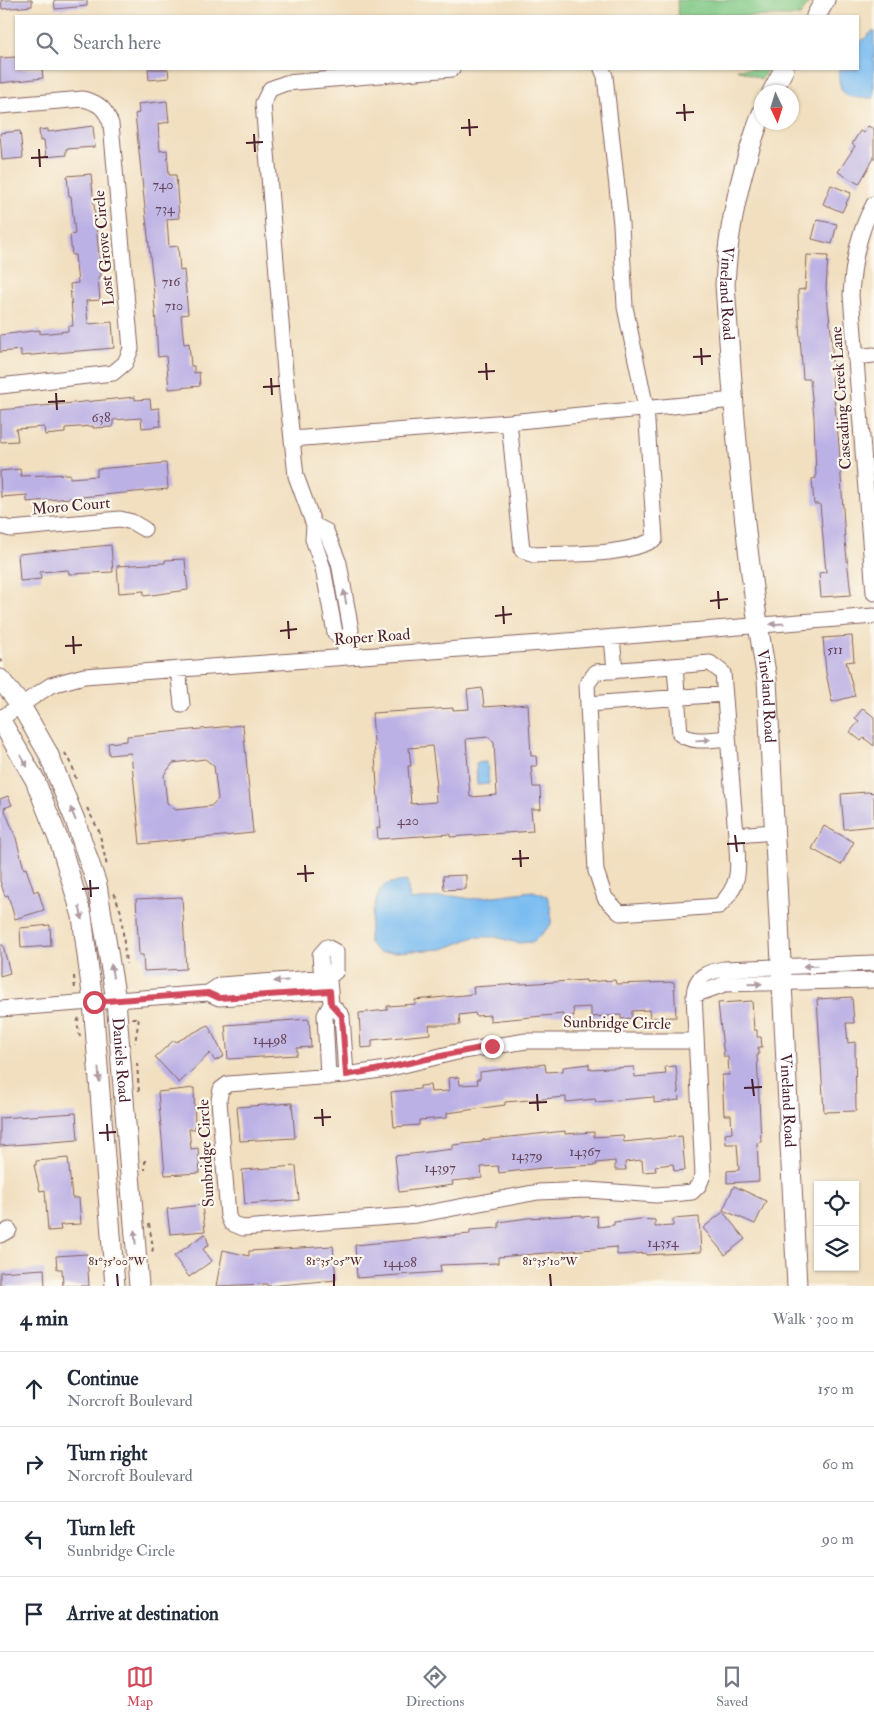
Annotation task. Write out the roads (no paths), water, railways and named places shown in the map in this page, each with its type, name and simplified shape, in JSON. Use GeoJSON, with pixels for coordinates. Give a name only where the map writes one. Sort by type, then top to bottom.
{"type":"FeatureCollection","features":[{"type":"Feature","properties":{"kind":"main road"},"geometry":{"type":"LineString","coordinates":[[817,15],[826,0]]}},
{"type":"Feature","properties":{"kind":"main road"},"geometry":{"type":"LineString","coordinates":[[776,85],[783,70]]}},
{"type":"Feature","properties":{"kind":"main road","name":"Vineland Road"},"geometry":{"type":"LineString","coordinates":[[756,130],[742,171],[733,206],[725,285],[734,400],[757,625],[766,679],[797,1286]]}},
{"type":"Feature","properties":{"kind":"main road","name":"Daniels Road"},"geometry":{"type":"LineString","coordinates":[[0,679],[20,704],[48,753],[75,820],[97,885],[116,1000],[139,1286]]}},
{"type":"Feature","properties":{"kind":"main road","name":"Daniels Road"},"geometry":{"type":"LineString","coordinates":[[0,719],[35,780],[61,846],[82,916],[94,1002],[116,1286]]}},
{"type":"Feature","properties":{"kind":"street"},"geometry":{"type":"LineString","coordinates":[[345,650],[335,633],[323,568],[313,539],[314,525],[296,476],[263,103],[270,89],[286,83],[440,70]]}},
{"type":"Feature","properties":{"kind":"street"},"geometry":{"type":"LineString","coordinates":[[509,422],[522,550],[534,555],[625,549],[640,547],[655,539],[646,408],[625,307],[621,224],[605,76],[602,70]]}},
{"type":"Feature","properties":{"kind":"street","name":"Lost Grove Circle"},"geometry":{"type":"LineString","coordinates":[[0,106],[83,99],[97,102],[106,110],[110,124],[131,349],[125,363],[113,373],[0,386]]}},
{"type":"Feature","properties":{"kind":"street","name":"Cascading Creek Lane"},"geometry":{"type":"LineString","coordinates":[[874,204],[867,216],[854,259],[851,295],[874,593]]}},
{"type":"Feature","properties":{"kind":"street"},"geometry":{"type":"LineString","coordinates":[[855,357],[874,355]]}},
{"type":"Feature","properties":{"kind":"street"},"geometry":{"type":"LineString","coordinates":[[292,439],[509,422],[734,400]]}},
{"type":"Feature","properties":{"kind":"street","name":"Moro Court"},"geometry":{"type":"LineString","coordinates":[[0,526],[11,529],[120,519],[132,522],[144,529]]}},
{"type":"Feature","properties":{"kind":"street"},"geometry":{"type":"LineString","coordinates":[[314,525],[326,531],[339,563],[351,630],[345,650]]}},
{"type":"Feature","properties":{"kind":"street"},"geometry":{"type":"LineString","coordinates":[[323,568],[339,563]]}},
{"type":"Feature","properties":{"kind":"street","name":"Roper Road"},"geometry":{"type":"LineString","coordinates":[[0,719],[51,685],[84,676],[178,669],[345,650],[612,637],[874,616]]}},
{"type":"Feature","properties":{"kind":"street"},"geometry":{"type":"LineString","coordinates":[[612,637],[615,671]]}},
{"type":"Feature","properties":{"kind":"street"},"geometry":{"type":"LineString","coordinates":[[710,663],[723,673],[739,872],[731,894],[719,906],[620,913],[605,898],[596,871],[587,684],[596,672],[675,666],[710,663]]}},
{"type":"Feature","properties":{"kind":"street"},"geometry":{"type":"LineString","coordinates":[[675,666],[680,734],[687,739],[695,740],[728,738]]}},
{"type":"Feature","properties":{"kind":"street"},"geometry":{"type":"LineString","coordinates":[[178,669],[182,705]]}},
{"type":"Feature","properties":{"kind":"street"},"geometry":{"type":"LineString","coordinates":[[588,704],[724,694]]}},
{"type":"Feature","properties":{"kind":"street"},"geometry":{"type":"LineString","coordinates":[[736,835],[775,832]]}},
{"type":"Feature","properties":{"kind":"street"},"geometry":{"type":"LineString","coordinates":[[782,976],[841,965],[874,963]]}},
{"type":"Feature","properties":{"kind":"street"},"geometry":{"type":"LineString","coordinates":[[841,965],[842,982]]}},
{"type":"Feature","properties":{"kind":"street","name":"Sunbridge Circle"},"geometry":{"type":"LineString","coordinates":[[695,1041],[526,1041],[457,1052],[387,1069],[346,1075],[228,1084],[220,1089],[230,1223],[243,1228],[417,1216],[538,1192],[588,1190],[656,1195],[692,1192],[699,1185],[703,1175],[695,1041],[695,985],[707,972],[724,977],[782,976]]}},
{"type":"Feature","properties":{"kind":"street"},"geometry":{"type":"LineString","coordinates":[[782,976],[842,982],[874,980]]}},
{"type":"Feature","properties":{"kind":"street"},"geometry":{"type":"LineString","coordinates":[[0,1009],[208,993],[219,998],[328,987]]}},
{"type":"Feature","properties":{"kind":"street"},"geometry":{"type":"LineString","coordinates":[[328,987],[342,1016],[346,1075]]}},
{"type":"Feature","properties":{"kind":"street"},"geometry":{"type":"LineString","coordinates":[[328,987],[325,1015],[328,1077]]}},
{"type":"Feature","properties":{"kind":"street"},"geometry":{"type":"LineString","coordinates":[[327,1043],[343,1042]]}},
{"type":"Feature","properties":{"kind":"water"},"geometry":{"type":"Polygon","coordinates":[[[874,30],[874,98],[851,97],[846,95],[840,86],[839,70],[859,70],[859,43],[874,30]]]}},
{"type":"Feature","properties":{"kind":"water"},"geometry":{"type":"Polygon","coordinates":[[[487,762],[489,784],[477,785],[476,763],[487,762]]]}},
{"type":"Feature","properties":{"kind":"water"},"geometry":{"type":"Polygon","coordinates":[[[407,881],[410,900],[453,896],[471,899],[533,891],[547,896],[551,909],[551,925],[533,942],[517,943],[496,937],[474,937],[443,949],[379,953],[369,943],[371,922],[378,896],[384,886],[395,882],[407,881]]]}}]}
